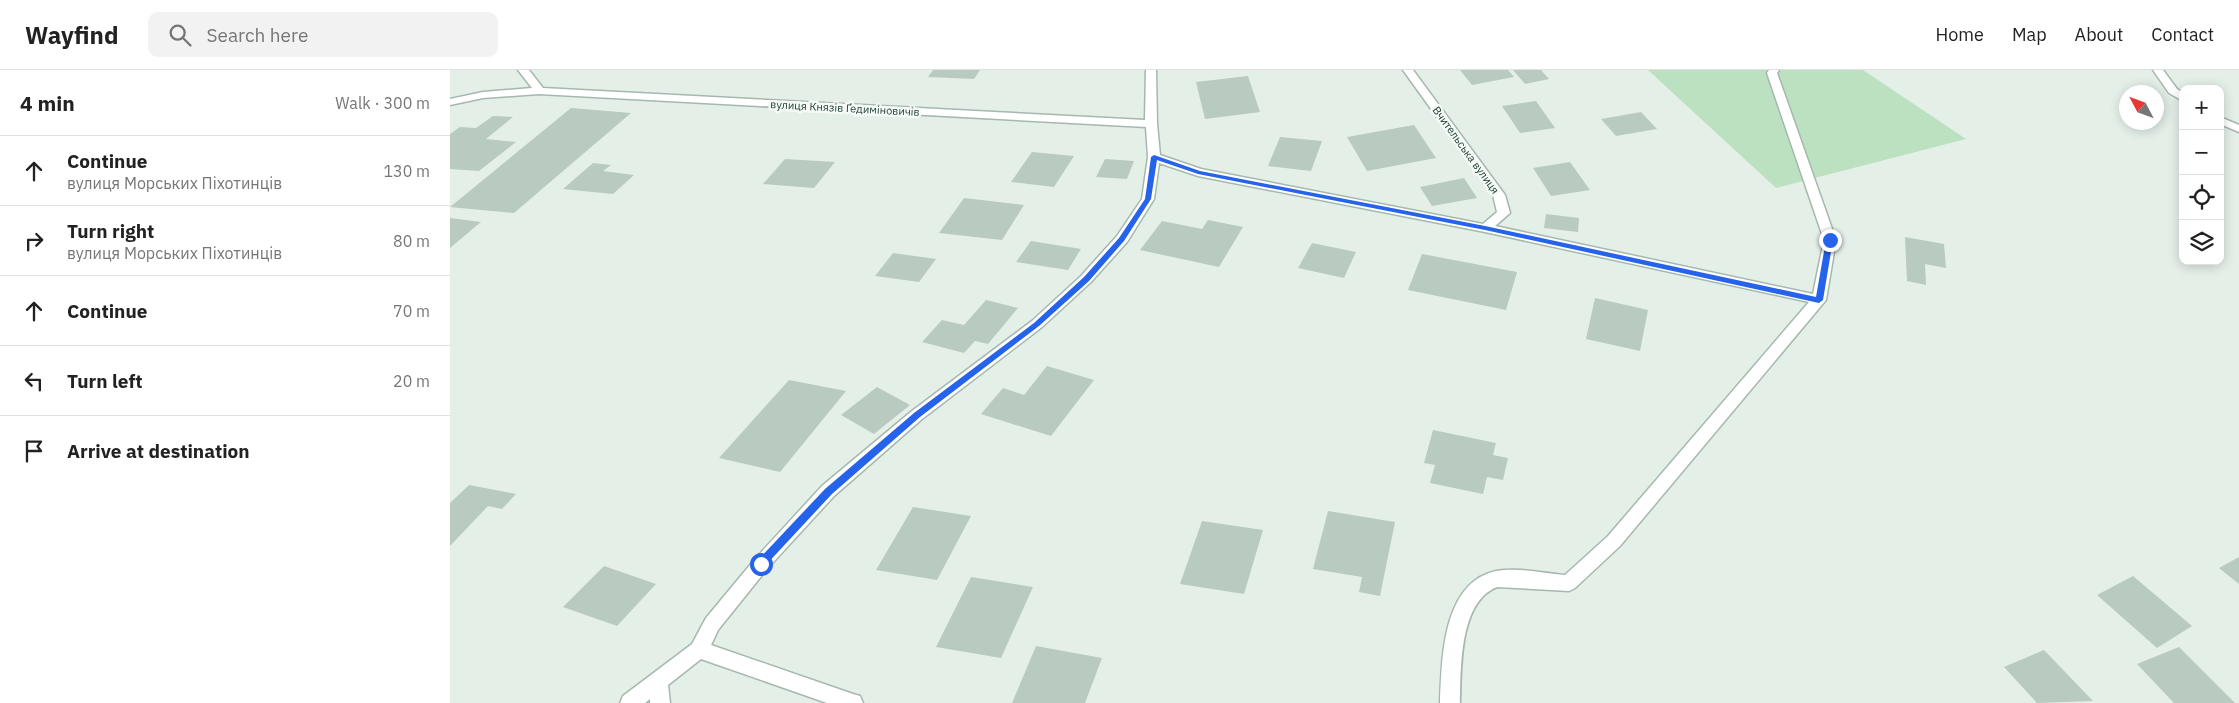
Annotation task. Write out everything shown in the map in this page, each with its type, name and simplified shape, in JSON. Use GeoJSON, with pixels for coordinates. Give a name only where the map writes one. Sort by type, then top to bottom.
{"type":"FeatureCollection","features":[{"type":"Feature","properties":{"kind":"street"},"geometry":{"type":"LineString","coordinates":[[523,70],[535,82],[539,91]]}},
{"type":"Feature","properties":{"kind":"street"},"geometry":{"type":"LineString","coordinates":[[630,703],[699,650],[712,624],[754,571],[828,491],[917,415],[1037,324],[1086,279],[1122,239],[1148,199],[1154,157],[1151,124],[1151,70]]}},
{"type":"Feature","properties":{"kind":"street","name":"Вчительська вулиця"},"geometry":{"type":"LineString","coordinates":[[1408,70],[1499,195],[1504,213],[1485,228]]}},
{"type":"Feature","properties":{"kind":"street"},"geometry":{"type":"LineString","coordinates":[[1450,703],[1454,638],[1464,606],[1479,588],[1495,579],[1569,583],[1614,541],[1819,300],[1830,240],[1772,73],[1774,70]]}},
{"type":"Feature","properties":{"kind":"street"},"geometry":{"type":"LineString","coordinates":[[2158,70],[2173,91],[2179,95]]}},
{"type":"Feature","properties":{"kind":"street","name":"вулиця Князів Ґедиміновичів"},"geometry":{"type":"LineString","coordinates":[[450,102],[483,95],[539,91],[1151,124]]}},
{"type":"Feature","properties":{"kind":"street"},"geometry":{"type":"LineString","coordinates":[[2224,122],[2239,129]]}},
{"type":"Feature","properties":{"kind":"street"},"geometry":{"type":"LineString","coordinates":[[1154,157],[1198,172],[1485,228],[1819,300]]}},
{"type":"Feature","properties":{"kind":"street"},"geometry":{"type":"LineString","coordinates":[[699,650],[853,703]]}},
{"type":"Feature","properties":{"kind":"street"},"geometry":{"type":"LineString","coordinates":[[658,683],[660,703]]}},
{"type":"Feature","properties":{"kind":"green space"},"geometry":{"type":"Polygon","coordinates":[[[1648,70],[1863,70],[1966,139],[1776,188],[1648,70]]]}},
{"type":"Feature","properties":{"kind":"building"},"geometry":{"type":"Polygon","coordinates":[[[933,70],[980,70],[974,79],[928,77],[933,70]]]}},
{"type":"Feature","properties":{"kind":"building"},"geometry":{"type":"Polygon","coordinates":[[[1460,70],[1508,70],[1514,77],[1472,85],[1460,70]]]}},
{"type":"Feature","properties":{"kind":"building"},"geometry":{"type":"Polygon","coordinates":[[[1513,70],[1541,70],[1549,79],[1525,84],[1513,70]]]}},
{"type":"Feature","properties":{"kind":"building"},"geometry":{"type":"Polygon","coordinates":[[[1248,76],[1260,112],[1205,119],[1196,82],[1248,76]]]}},
{"type":"Feature","properties":{"kind":"building"},"geometry":{"type":"Polygon","coordinates":[[[1536,101],[1555,128],[1520,133],[1502,106],[1536,101]]]}},
{"type":"Feature","properties":{"kind":"building"},"geometry":{"type":"Polygon","coordinates":[[[571,108],[631,113],[514,213],[450,207],[571,108]]]}},
{"type":"Feature","properties":{"kind":"building"},"geometry":{"type":"Polygon","coordinates":[[[1641,112],[1657,129],[1616,136],[1601,119],[1641,112]]]}},
{"type":"Feature","properties":{"kind":"building"},"geometry":{"type":"Polygon","coordinates":[[[493,116],[513,117],[486,139],[516,142],[479,171],[450,169],[450,134],[460,127],[476,128],[493,116]]]}},
{"type":"Feature","properties":{"kind":"building"},"geometry":{"type":"Polygon","coordinates":[[[1414,125],[1436,158],[1367,171],[1347,137],[1414,125]]]}},
{"type":"Feature","properties":{"kind":"building"},"geometry":{"type":"Polygon","coordinates":[[[1280,137],[1322,141],[1311,171],[1268,166],[1280,137]]]}},
{"type":"Feature","properties":{"kind":"building"},"geometry":{"type":"Polygon","coordinates":[[[1032,152],[1074,156],[1054,187],[1011,182],[1032,152]]]}},
{"type":"Feature","properties":{"kind":"building"},"geometry":{"type":"Polygon","coordinates":[[[785,159],[835,162],[814,188],[763,184],[785,159]]]}},
{"type":"Feature","properties":{"kind":"building"},"geometry":{"type":"Polygon","coordinates":[[[1105,159],[1134,161],[1127,179],[1096,177],[1105,159]]]}},
{"type":"Feature","properties":{"kind":"building"},"geometry":{"type":"Polygon","coordinates":[[[1570,162],[1590,190],[1551,196],[1533,168],[1570,162]]]}},
{"type":"Feature","properties":{"kind":"building"},"geometry":{"type":"Polygon","coordinates":[[[593,163],[611,165],[603,171],[634,175],[613,194],[563,189],[593,163]]]}},
{"type":"Feature","properties":{"kind":"building"},"geometry":{"type":"Polygon","coordinates":[[[1464,178],[1477,198],[1432,206],[1420,187],[1464,178]]]}},
{"type":"Feature","properties":{"kind":"building"},"geometry":{"type":"Polygon","coordinates":[[[964,198],[1024,205],[1002,240],[939,233],[964,198]]]}},
{"type":"Feature","properties":{"kind":"building"},"geometry":{"type":"Polygon","coordinates":[[[1546,214],[1579,218],[1578,232],[1544,228],[1546,214]]]}},
{"type":"Feature","properties":{"kind":"building"},"geometry":{"type":"Polygon","coordinates":[[[450,218],[481,222],[450,248],[450,218]]]}},
{"type":"Feature","properties":{"kind":"building"},"geometry":{"type":"Polygon","coordinates":[[[1208,220],[1243,227],[1219,267],[1140,250],[1162,221],[1202,229],[1208,220]]]}},
{"type":"Feature","properties":{"kind":"building"},"geometry":{"type":"Polygon","coordinates":[[[1905,237],[1944,244],[1946,268],[1925,264],[1926,285],[1907,281],[1905,237]]]}},
{"type":"Feature","properties":{"kind":"building"},"geometry":{"type":"Polygon","coordinates":[[[1031,241],[1081,249],[1068,270],[1016,262],[1031,241]]]}},
{"type":"Feature","properties":{"kind":"building"},"geometry":{"type":"Polygon","coordinates":[[[1312,243],[1356,252],[1344,278],[1298,268],[1312,243]]]}},
{"type":"Feature","properties":{"kind":"building"},"geometry":{"type":"Polygon","coordinates":[[[893,253],[936,259],[919,282],[875,276],[893,253]]]}},
{"type":"Feature","properties":{"kind":"building"},"geometry":{"type":"Polygon","coordinates":[[[1422,254],[1517,272],[1506,310],[1408,290],[1422,254]]]}},
{"type":"Feature","properties":{"kind":"building"},"geometry":{"type":"Polygon","coordinates":[[[1595,298],[1648,310],[1640,351],[1586,339],[1595,298]]]}},
{"type":"Feature","properties":{"kind":"building"},"geometry":{"type":"Polygon","coordinates":[[[986,300],[1018,308],[988,344],[975,341],[964,353],[922,342],[942,320],[964,325],[986,300]]]}},
{"type":"Feature","properties":{"kind":"building"},"geometry":{"type":"Polygon","coordinates":[[[1047,366],[1094,380],[1051,436],[981,414],[1003,388],[1024,395],[1047,366]]]}},
{"type":"Feature","properties":{"kind":"building"},"geometry":{"type":"Polygon","coordinates":[[[789,380],[846,391],[780,472],[719,458],[789,380]]]}},
{"type":"Feature","properties":{"kind":"building"},"geometry":{"type":"Polygon","coordinates":[[[877,387],[910,405],[874,434],[841,415],[877,387]]]}},
{"type":"Feature","properties":{"kind":"building"},"geometry":{"type":"Polygon","coordinates":[[[1433,430],[1496,443],[1493,455],[1508,458],[1503,480],[1487,477],[1483,494],[1430,483],[1435,465],[1424,463],[1433,430]]]}},
{"type":"Feature","properties":{"kind":"building"},"geometry":{"type":"Polygon","coordinates":[[[469,485],[516,494],[502,509],[488,506],[450,546],[450,503],[469,485]]]}},
{"type":"Feature","properties":{"kind":"building"},"geometry":{"type":"Polygon","coordinates":[[[913,507],[971,516],[937,580],[876,570],[913,507]]]}},
{"type":"Feature","properties":{"kind":"building"},"geometry":{"type":"Polygon","coordinates":[[[1328,511],[1395,522],[1380,596],[1359,592],[1362,577],[1313,569],[1328,511]]]}},
{"type":"Feature","properties":{"kind":"building"},"geometry":{"type":"Polygon","coordinates":[[[1202,521],[1263,530],[1244,594],[1180,584],[1202,521]]]}},
{"type":"Feature","properties":{"kind":"building"},"geometry":{"type":"Polygon","coordinates":[[[2239,557],[2239,584],[2219,568],[2239,557]]]}},
{"type":"Feature","properties":{"kind":"building"},"geometry":{"type":"Polygon","coordinates":[[[604,566],[656,584],[617,626],[563,607],[604,566]]]}},
{"type":"Feature","properties":{"kind":"building"},"geometry":{"type":"Polygon","coordinates":[[[2133,576],[2192,626],[2157,648],[2097,595],[2133,576]]]}},
{"type":"Feature","properties":{"kind":"building"},"geometry":{"type":"Polygon","coordinates":[[[971,577],[1033,587],[1001,658],[936,647],[971,577]]]}},
{"type":"Feature","properties":{"kind":"building"},"geometry":{"type":"Polygon","coordinates":[[[1036,646],[1102,658],[1085,703],[1012,703],[1036,646]]]}},
{"type":"Feature","properties":{"kind":"building"},"geometry":{"type":"Polygon","coordinates":[[[2179,647],[2235,703],[2174,703],[2137,664],[2179,647]]]}},
{"type":"Feature","properties":{"kind":"building"},"geometry":{"type":"Polygon","coordinates":[[[2044,650],[2093,701],[2037,703],[2004,667],[2044,650]]]}},
{"type":"Feature","properties":{"kind":"route"},"geometry":{"type":"LineString","coordinates":[[761,564],[828,491],[917,415],[1037,324],[1086,279],[1122,239],[1148,199],[1154,157],[1198,172],[1485,228],[1819,300],[1830,240]]}}]}
